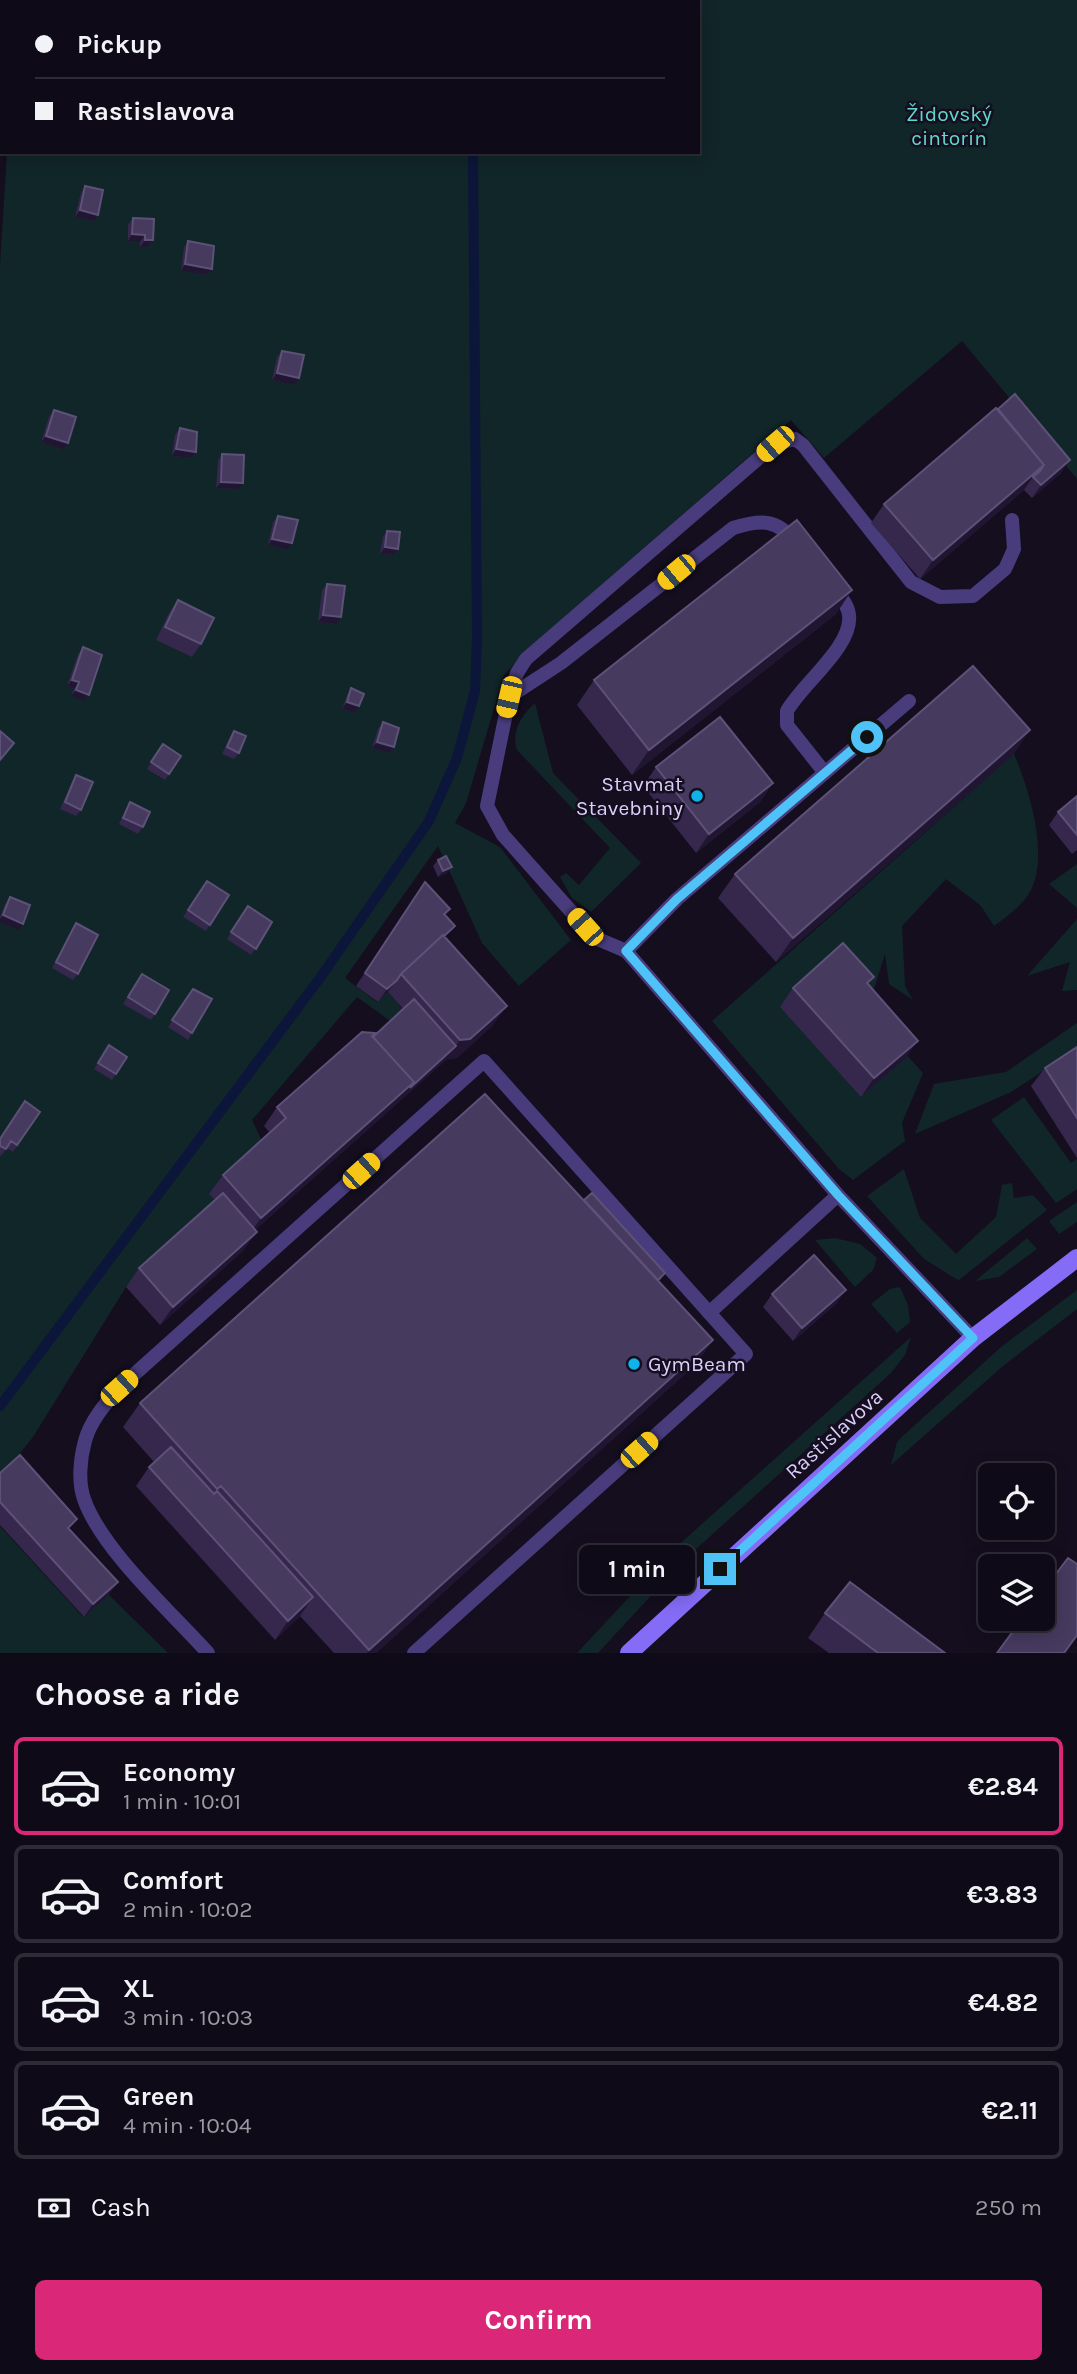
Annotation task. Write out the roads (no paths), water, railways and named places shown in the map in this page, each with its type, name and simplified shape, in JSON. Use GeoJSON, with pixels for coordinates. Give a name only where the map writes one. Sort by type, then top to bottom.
{"type":"FeatureCollection","features":[{"type":"Feature","properties":{"kind":"street","name":"Rastislavova"},"geometry":{"type":"LineString","coordinates":[[629,1653],[973,1338],[1077,1258]]}},
{"type":"Feature","properties":{"kind":"lane"},"geometry":{"type":"LineString","coordinates":[[973,1338],[838,1195],[626,951],[598,939],[585,927],[492,820],[487,807],[488,789],[509,697],[517,673],[537,647],[775,444],[795,439],[803,445],[911,582],[940,597],[973,596],[985,589],[1005,569],[1014,549],[1012,520]]}},
{"type":"Feature","properties":{"kind":"lane"},"geometry":{"type":"LineString","coordinates":[[509,697],[561,663],[733,528],[750,523],[769,523],[784,527],[844,601],[849,614],[848,628],[842,642],[787,710],[787,725],[825,773]]}},
{"type":"Feature","properties":{"kind":"lane"},"geometry":{"type":"LineString","coordinates":[[626,951],[677,899],[909,701]]}},
{"type":"Feature","properties":{"kind":"lane"},"geometry":{"type":"LineString","coordinates":[[208,1653],[101,1531],[84,1499],[80,1468],[85,1439],[99,1412],[119,1388],[484,1061],[746,1354],[414,1653]]}},
{"type":"Feature","properties":{"kind":"lane"},"geometry":{"type":"LineString","coordinates":[[709,1313],[838,1195]]}},
{"type":"Feature","properties":{"kind":"waterway"},"geometry":{"type":"LineString","coordinates":[[0,1406],[320,978],[429,821],[457,758],[475,691],[477,639],[473,154]]}},
{"type":"Feature","properties":{"kind":"place","name":"Stavmat Stavebniny"},"geometry":{"type":"Point","coordinates":[697,796]}},
{"type":"Feature","properties":{"kind":"place","name":"GymBeam"},"geometry":{"type":"Point","coordinates":[634,1364]}},
{"type":"Feature","properties":{"kind":"park label","name":"Židovský cintorín"},"geometry":{"type":"Point","coordinates":[949,126]}}]}
